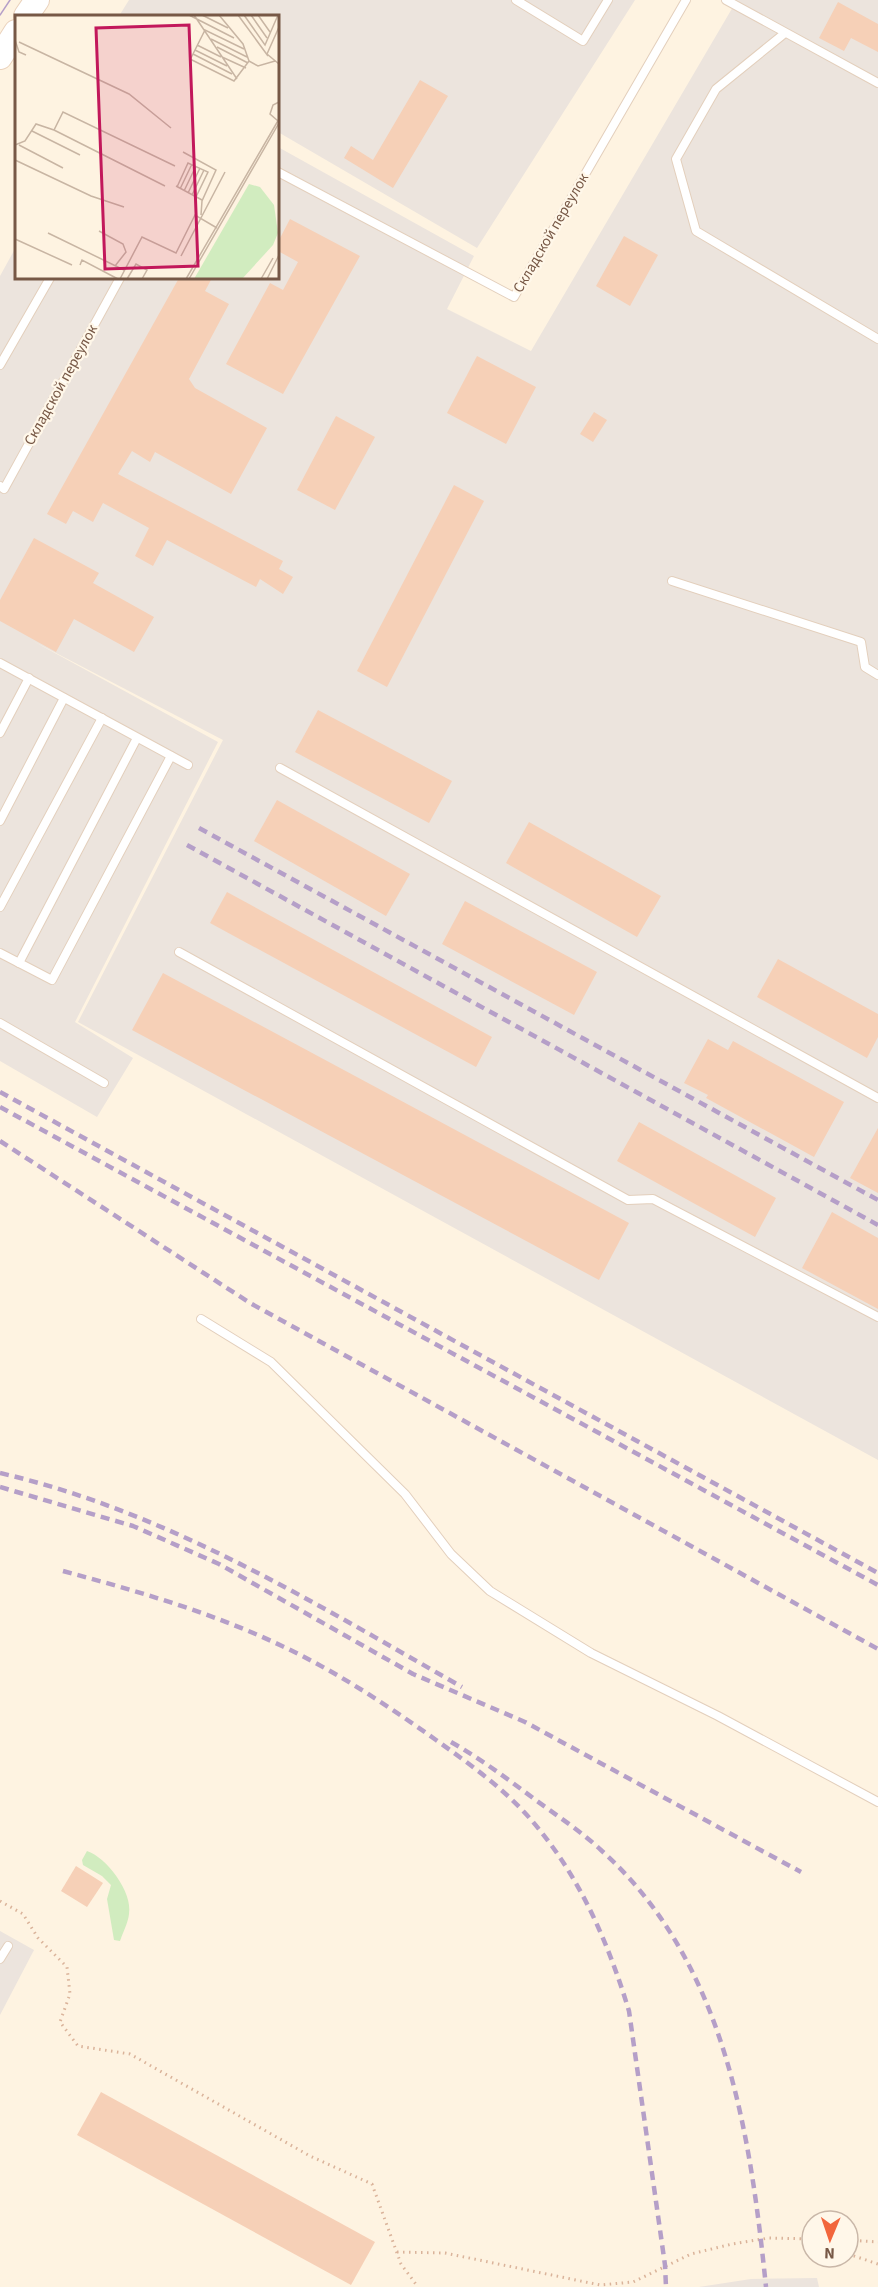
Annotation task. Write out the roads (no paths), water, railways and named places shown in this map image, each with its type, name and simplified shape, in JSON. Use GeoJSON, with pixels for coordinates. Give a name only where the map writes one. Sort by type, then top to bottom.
{"type":"FeatureCollection","features":[{"type":"Feature","properties":{"kind":"street"},"geometry":{"type":"LineString","coordinates":[[27,15],[37,0]]}},
{"type":"Feature","properties":{"kind":"street"},"geometry":{"type":"LineString","coordinates":[[0,57],[15,34]]}},
{"type":"Feature","properties":{"kind":"lane"},"geometry":{"type":"LineString","coordinates":[[516,0],[583,41],[608,0]]}},
{"type":"Feature","properties":{"kind":"lane","name":"Складской переулок"},"geometry":{"type":"LineString","coordinates":[[279,173],[514,297],[686,0]]}},
{"type":"Feature","properties":{"kind":"lane"},"geometry":{"type":"LineString","coordinates":[[726,0],[878,83]]}},
{"type":"Feature","properties":{"kind":"lane"},"geometry":{"type":"LineString","coordinates":[[784,33],[716,89],[676,159],[696,231],[878,339]]}},
{"type":"Feature","properties":{"kind":"lane"},"geometry":{"type":"LineString","coordinates":[[0,365],[49,279]]}},
{"type":"Feature","properties":{"kind":"lane","name":"Складской переулок"},"geometry":{"type":"LineString","coordinates":[[0,486],[4,489],[119,279]]}},
{"type":"Feature","properties":{"kind":"lane"},"geometry":{"type":"LineString","coordinates":[[672,581],[861,642],[865,667],[878,675]]}},
{"type":"Feature","properties":{"kind":"lane"},"geometry":{"type":"LineString","coordinates":[[0,663],[188,765]]}},
{"type":"Feature","properties":{"kind":"lane"},"geometry":{"type":"LineString","coordinates":[[0,734],[29,678]]}},
{"type":"Feature","properties":{"kind":"lane"},"geometry":{"type":"LineString","coordinates":[[0,821],[64,698]]}},
{"type":"Feature","properties":{"kind":"lane"},"geometry":{"type":"LineString","coordinates":[[0,907],[102,718]]}},
{"type":"Feature","properties":{"kind":"lane"},"geometry":{"type":"LineString","coordinates":[[19,963],[137,738]]}},
{"type":"Feature","properties":{"kind":"lane"},"geometry":{"type":"LineString","coordinates":[[0,953],[51,980],[171,756]]}},
{"type":"Feature","properties":{"kind":"lane"},"geometry":{"type":"LineString","coordinates":[[280,768],[878,1098]]}},
{"type":"Feature","properties":{"kind":"lane"},"geometry":{"type":"LineString","coordinates":[[179,952],[628,1200],[653,1199],[878,1317]]}},
{"type":"Feature","properties":{"kind":"lane"},"geometry":{"type":"LineString","coordinates":[[0,1023],[104,1083]]}},
{"type":"Feature","properties":{"kind":"lane"},"geometry":{"type":"LineString","coordinates":[[201,1319],[271,1362],[405,1494],[451,1554],[490,1591],[591,1653],[718,1716],[878,1802]]}},
{"type":"Feature","properties":{"kind":"lane"},"geometry":{"type":"LineString","coordinates":[[0,1959],[8,1946]]}},
{"type":"Feature","properties":{"kind":"tram line"},"geometry":{"type":"LineString","coordinates":[[0,15],[10,0]]}},
{"type":"Feature","properties":{"kind":"railway"},"geometry":{"type":"LineString","coordinates":[[199,828],[878,1200]]}},
{"type":"Feature","properties":{"kind":"railway"},"geometry":{"type":"LineString","coordinates":[[187,845],[878,1225]]}},
{"type":"Feature","properties":{"kind":"railway"},"geometry":{"type":"LineString","coordinates":[[0,1092],[878,1573]]}},
{"type":"Feature","properties":{"kind":"railway"},"geometry":{"type":"LineString","coordinates":[[0,1107],[878,1585]]}},
{"type":"Feature","properties":{"kind":"railway"},"geometry":{"type":"LineString","coordinates":[[0,1141],[250,1303],[878,1649]]}},
{"type":"Feature","properties":{"kind":"railway"},"geometry":{"type":"LineString","coordinates":[[0,1473],[62,1490],[122,1511],[181,1536],[295,1593],[462,1687]]}},
{"type":"Feature","properties":{"kind":"railway"},"geometry":{"type":"LineString","coordinates":[[0,1487],[133,1526],[219,1564],[413,1674],[525,1722],[801,1872]]}},
{"type":"Feature","properties":{"kind":"railway"},"geometry":{"type":"LineString","coordinates":[[63,1571],[202,1613],[282,1646],[342,1678],[418,1727],[500,1789],[523,1810],[565,1865],[591,1911],[612,1960],[629,2011],[665,2265],[666,2287]]}},
{"type":"Feature","properties":{"kind":"railway"},"geometry":{"type":"LineString","coordinates":[[451,1742],[495,1770],[602,1851],[644,1895],[677,1944],[704,1997],[724,2052],[740,2110],[751,2169],[766,2287]]}}]}
